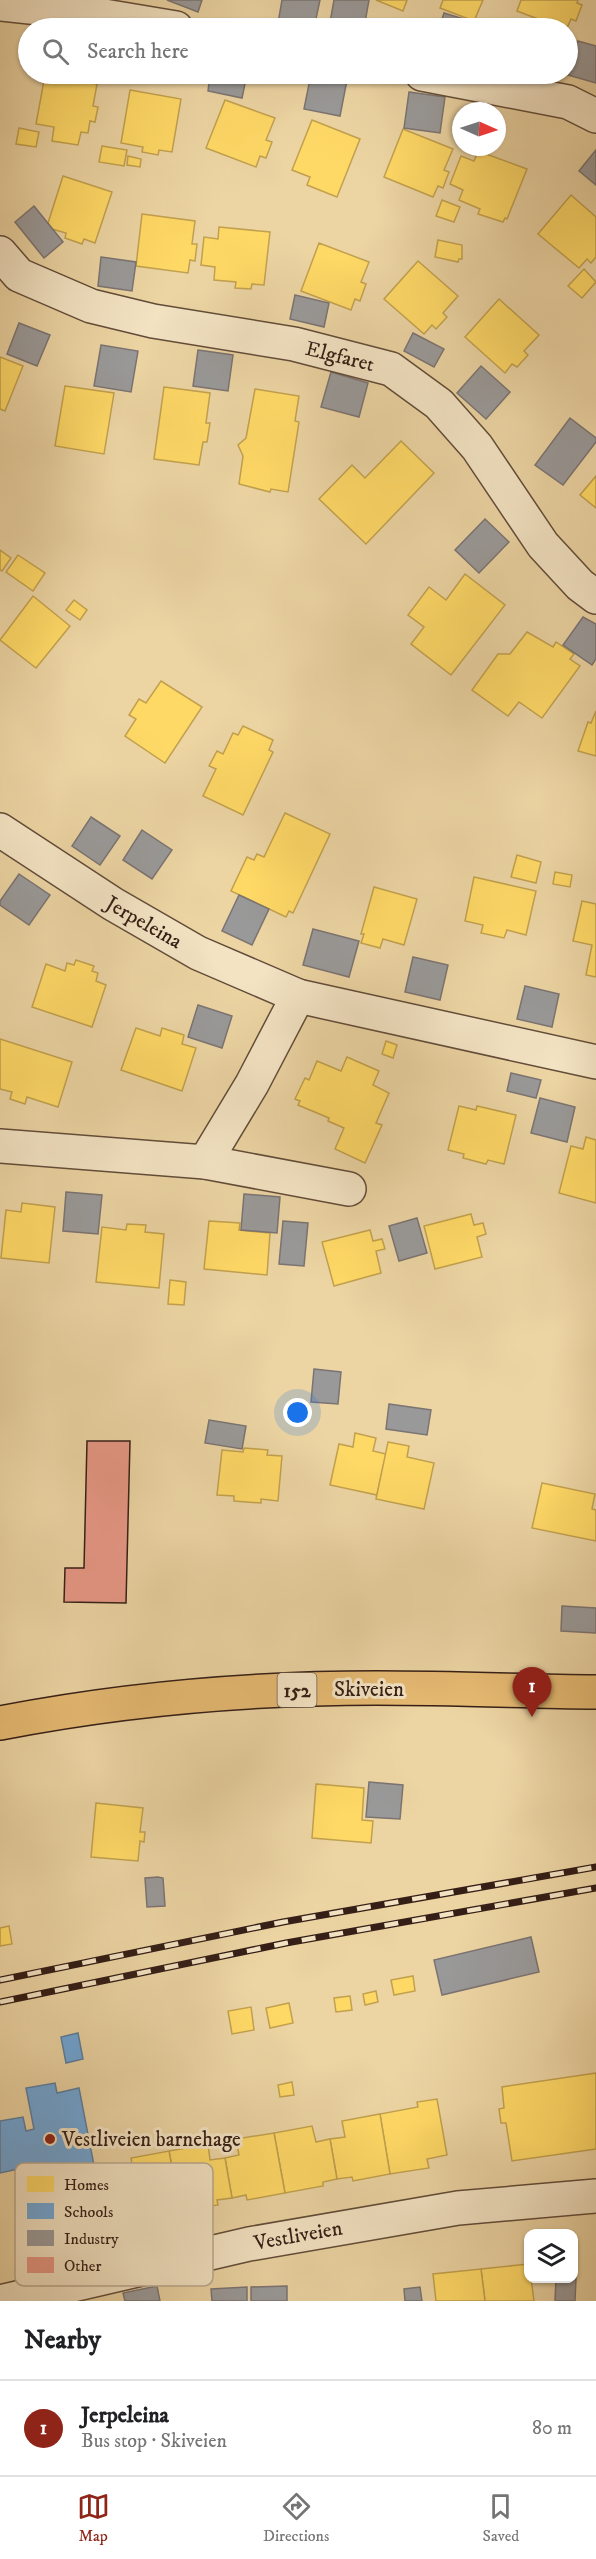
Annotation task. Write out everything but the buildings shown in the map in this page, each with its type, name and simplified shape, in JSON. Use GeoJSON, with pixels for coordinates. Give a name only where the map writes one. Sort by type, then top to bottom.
{"type":"FeatureCollection","features":[{"type":"Feature","properties":{"kind":"main road","name":"Skiveien"},"geometry":{"type":"LineString","coordinates":[[0,1723],[129,1702],[276,1690],[376,1688],[596,1692]]}},
{"type":"Feature","properties":{"kind":"street"},"geometry":{"type":"LineString","coordinates":[[0,4],[116,18]]}},
{"type":"Feature","properties":{"kind":"street"},"geometry":{"type":"LineString","coordinates":[[474,84],[568,102],[596,116]]}},
{"type":"Feature","properties":{"kind":"street","name":"Elgfaret"},"geometry":{"type":"LineString","coordinates":[[0,253],[19,274],[91,306],[153,321],[294,344],[391,369],[440,404],[477,447],[543,545],[580,585],[596,597]]}},
{"type":"Feature","properties":{"kind":"street","name":"Jerpeleina"},"geometry":{"type":"LineString","coordinates":[[0,830],[113,904],[198,953],[298,996],[596,1062]]}},
{"type":"Feature","properties":{"kind":"street"},"geometry":{"type":"LineString","coordinates":[[205,1162],[252,1083],[298,996]]}},
{"type":"Feature","properties":{"kind":"street"},"geometry":{"type":"LineString","coordinates":[[0,1146],[205,1162],[349,1189]]}},
{"type":"Feature","properties":{"kind":"street","name":"Vestliveien"},"geometry":{"type":"LineString","coordinates":[[213,2253],[261,2242],[458,2208],[596,2196]]}},
{"type":"Feature","properties":{"kind":"street","name":"Vestliveien"},"geometry":{"type":"LineString","coordinates":[[4,2301],[69,2286]]}},
{"type":"Feature","properties":{"kind":"railway"},"geometry":{"type":"LineString","coordinates":[[0,1980],[283,1922],[596,1867]]}},
{"type":"Feature","properties":{"kind":"railway"},"geometry":{"type":"LineString","coordinates":[[0,2002],[286,1943],[596,1888]]}},
{"type":"Feature","properties":{"kind":"place","name":"Jerpeleina"},"geometry":{"type":"Point","coordinates":[532,1717]}},
{"type":"Feature","properties":{"kind":"place","name":"Vestliveien barnehage"},"geometry":{"type":"Point","coordinates":[50,2139]}}]}
